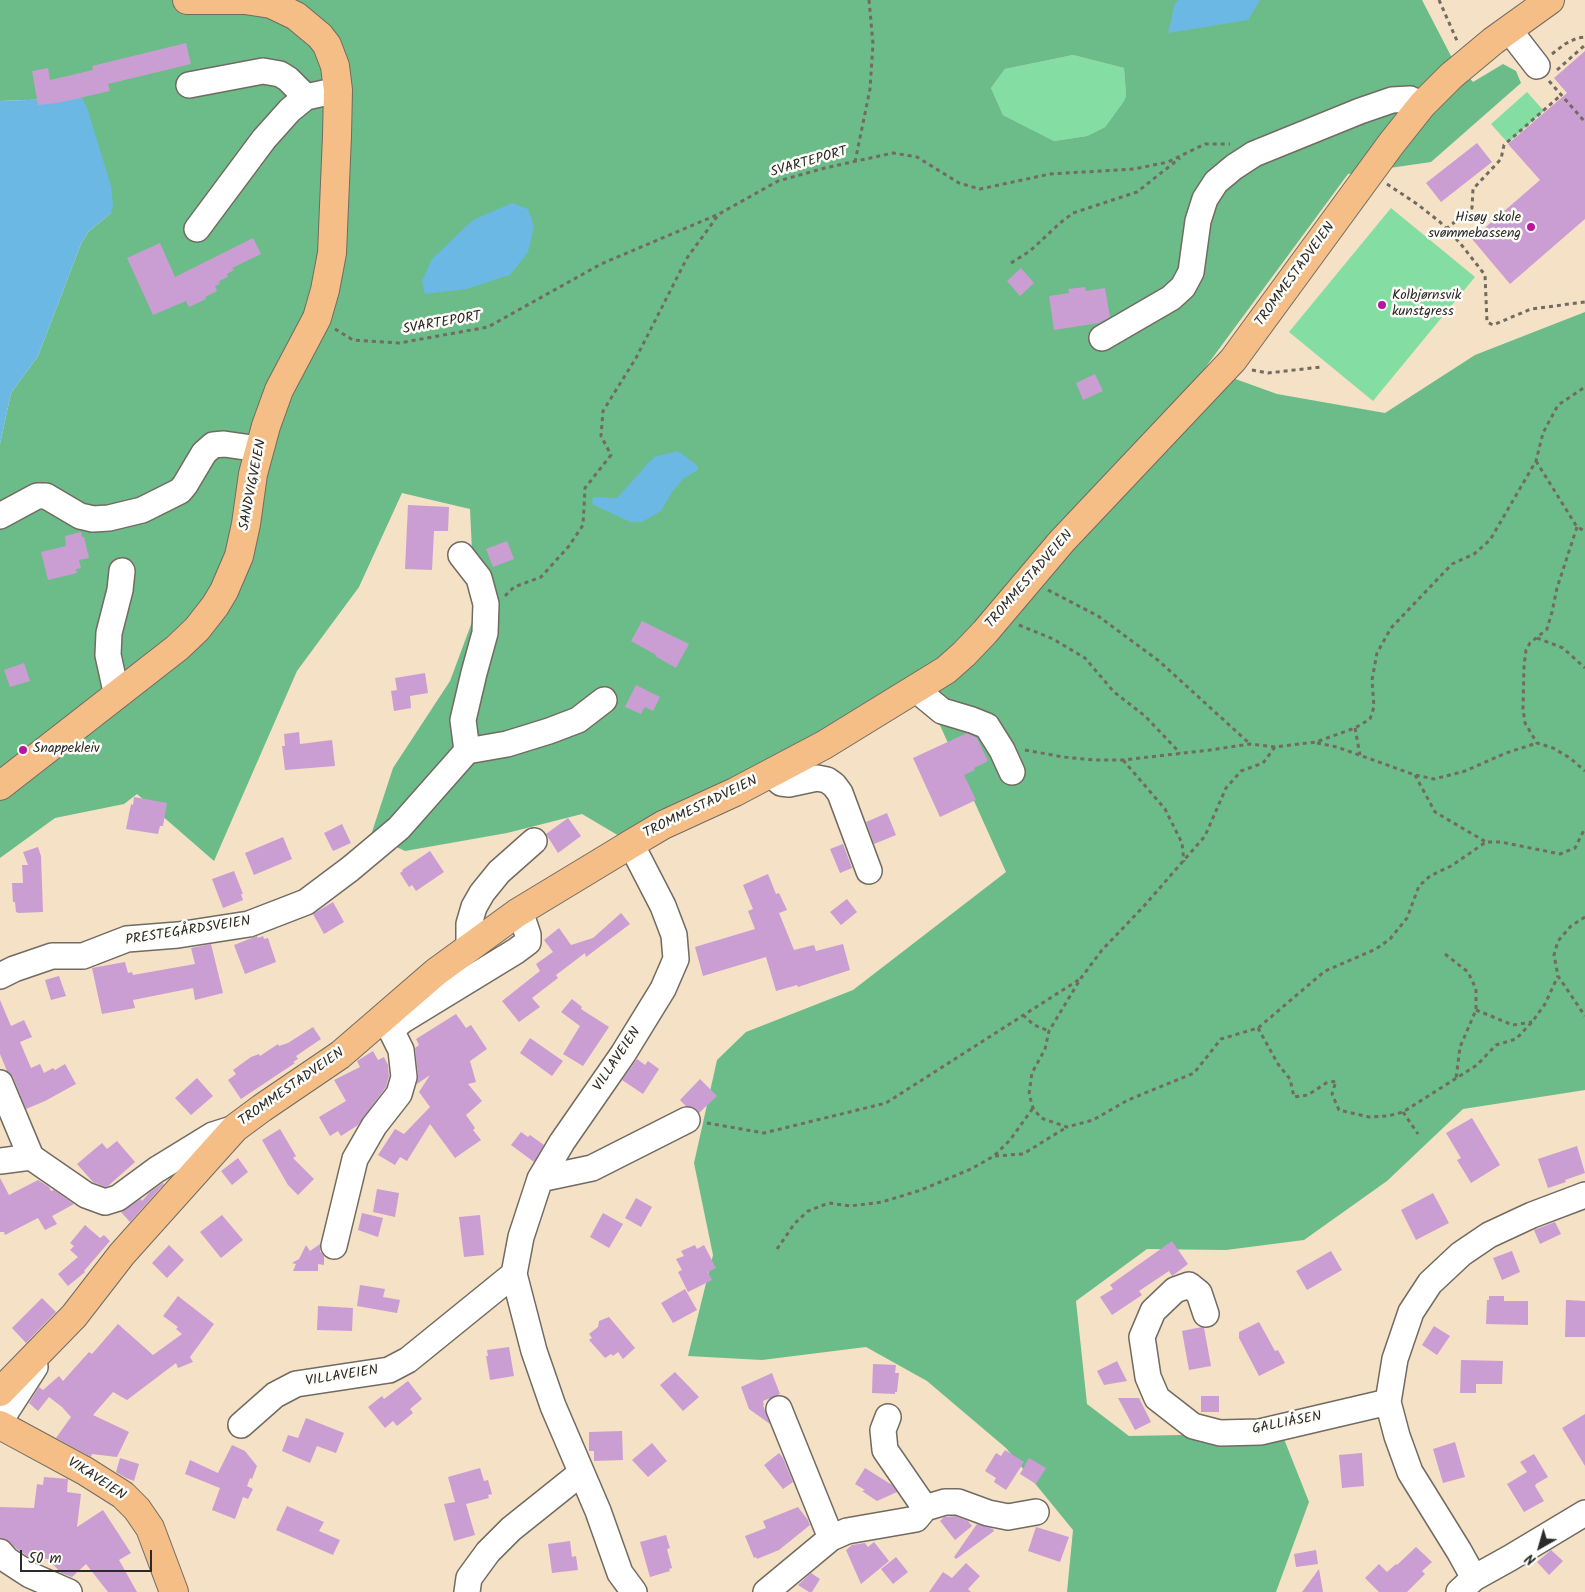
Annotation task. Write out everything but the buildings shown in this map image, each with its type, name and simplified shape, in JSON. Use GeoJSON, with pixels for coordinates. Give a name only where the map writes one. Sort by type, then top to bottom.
{"type":"FeatureCollection","features":[{"type":"Feature","properties":{"kind":"main road","name":"SANDVIGVEIEN"},"geometry":{"type":"LineString","coordinates":[[0,786],[177,648],[197,629],[215,606],[224,591],[239,556],[259,449],[279,390],[316,318],[325,290],[332,253],[338,90],[335,66],[327,46],[320,36],[296,16],[271,4],[259,1],[187,0]]}},
{"type":"Feature","properties":{"kind":"main road","name":"TROMMESTADVEIEN"},"geometry":{"type":"LineString","coordinates":[[0,1392],[74,1316],[122,1254],[235,1128],[386,1024],[436,972],[517,913],[631,844],[663,825],[771,774],[824,745],[946,670],[964,654],[1062,541],[1233,360],[1391,144],[1422,105],[1450,76],[1550,0]]}},
{"type":"Feature","properties":{"kind":"main road","name":"VIKAVEIEN"},"geometry":{"type":"LineString","coordinates":[[7,1427],[123,1495],[150,1528],[174,1592]]}},
{"type":"Feature","properties":{"kind":"street"},"geometry":{"type":"LineString","coordinates":[[1509,30],[1537,66]]}},
{"type":"Feature","properties":{"kind":"street"},"geometry":{"type":"LineString","coordinates":[[189,85],[263,71],[280,74],[288,79],[306,97]]}},
{"type":"Feature","properties":{"kind":"street"},"geometry":{"type":"LineString","coordinates":[[197,229],[264,139],[290,110],[306,97],[338,90]]}},
{"type":"Feature","properties":{"kind":"street"},"geometry":{"type":"LineString","coordinates":[[1102,338],[1171,298],[1183,287],[1191,272],[1198,221],[1205,199],[1216,182],[1234,166],[1254,154],[1392,100],[1410,99],[1422,105]]}},
{"type":"Feature","properties":{"kind":"street"},"geometry":{"type":"LineString","coordinates":[[0,516],[37,496],[46,496],[80,516],[93,518],[109,518],[142,510],[180,490],[204,453],[212,445],[224,444],[259,449]]}},
{"type":"Feature","properties":{"kind":"street"},"geometry":{"type":"LineString","coordinates":[[461,555],[479,578],[486,604],[485,633],[463,720],[467,751],[507,744],[549,731],[578,720],[604,700]]}},
{"type":"Feature","properties":{"kind":"street"},"geometry":{"type":"LineString","coordinates":[[117,696],[108,655],[109,633],[120,590],[122,571]]}},
{"type":"Feature","properties":{"kind":"street"},"geometry":{"type":"LineString","coordinates":[[920,686],[925,697],[942,710],[986,726],[1002,750],[1012,772]]}},
{"type":"Feature","properties":{"kind":"street","name":"PRESTEGÅRDSVEIEN"},"geometry":{"type":"LineString","coordinates":[[0,976],[14,969],[52,956],[83,956],[127,939],[178,935],[249,924],[306,902],[350,869],[399,828],[467,751]]}},
{"type":"Feature","properties":{"kind":"street"},"geometry":{"type":"LineString","coordinates":[[771,774],[781,783],[789,784],[817,778],[826,780],[834,785],[840,793],[869,871]]}},
{"type":"Feature","properties":{"kind":"street"},"geometry":{"type":"LineString","coordinates":[[469,947],[469,924],[474,907],[482,893],[499,872],[534,841]]}},
{"type":"Feature","properties":{"kind":"street","name":"VILLAVEIEN"},"geometry":{"type":"LineString","coordinates":[[631,844],[666,913],[674,935],[676,959],[658,998],[623,1054],[562,1142],[540,1179],[521,1237],[514,1274],[534,1352],[553,1406],[598,1511],[620,1573],[634,1592]]}},
{"type":"Feature","properties":{"kind":"street","name":"TROMMESTADVEIEN"},"geometry":{"type":"LineString","coordinates":[[386,1024],[403,1020],[528,942],[528,935],[523,920],[517,913]]}},
{"type":"Feature","properties":{"kind":"street"},"geometry":{"type":"LineString","coordinates":[[334,1246],[355,1159],[374,1126],[399,1094],[404,1077],[401,1050],[386,1024]]}},
{"type":"Feature","properties":{"kind":"street"},"geometry":{"type":"LineString","coordinates":[[0,1083],[30,1157],[86,1194],[105,1202],[118,1198],[156,1170],[214,1135],[235,1128]]}},
{"type":"Feature","properties":{"kind":"street"},"geometry":{"type":"LineString","coordinates":[[540,1179],[592,1168],[688,1120]]}},
{"type":"Feature","properties":{"kind":"street"},"geometry":{"type":"LineString","coordinates":[[0,1161],[30,1157]]}},
{"type":"Feature","properties":{"kind":"street"},"geometry":{"type":"LineString","coordinates":[[1585,1195],[1532,1215],[1489,1235],[1460,1254],[1430,1283],[1411,1312],[1396,1359],[1388,1402],[1397,1436],[1410,1472],[1459,1552],[1467,1585],[1585,1513]]}},
{"type":"Feature","properties":{"kind":"street","name":"VILLAVEIEN"},"geometry":{"type":"LineString","coordinates":[[241,1425],[275,1395],[296,1384],[389,1370],[408,1360],[514,1274]]}},
{"type":"Feature","properties":{"kind":"street","name":"GALLIÅSEN"},"geometry":{"type":"LineString","coordinates":[[1206,1314],[1199,1293],[1189,1285],[1175,1290],[1153,1311],[1142,1337],[1148,1377],[1157,1398],[1193,1426],[1220,1433],[1260,1432],[1388,1402]]}},
{"type":"Feature","properties":{"kind":"street","name":"TROMMESTADVEIEN"},"geometry":{"type":"LineString","coordinates":[[7,1427],[35,1367],[74,1316]]}},
{"type":"Feature","properties":{"kind":"street"},"geometry":{"type":"LineString","coordinates":[[779,1409],[831,1538]]}},
{"type":"Feature","properties":{"kind":"street"},"geometry":{"type":"LineString","coordinates":[[888,1417],[882,1430],[885,1450],[919,1496],[925,1508]]}},
{"type":"Feature","properties":{"kind":"street"},"geometry":{"type":"LineString","coordinates":[[468,1585],[488,1552],[511,1529],[581,1473]]}},
{"type":"Feature","properties":{"kind":"street"},"geometry":{"type":"LineString","coordinates":[[766,1592],[831,1538],[847,1531],[916,1519],[925,1508],[945,1502],[958,1502],[1008,1517],[1036,1512]]}},
{"type":"Feature","properties":{"kind":"street"},"geometry":{"type":"LineString","coordinates":[[0,1552],[7,1560],[30,1575],[69,1592]]}},
{"type":"Feature","properties":{"kind":"path"},"geometry":{"type":"LineString","coordinates":[[855,162],[870,89],[873,44],[869,0]]}},
{"type":"Feature","properties":{"kind":"path"},"geometry":{"type":"LineString","coordinates":[[1439,0],[1454,38],[1461,48]]}},
{"type":"Feature","properties":{"kind":"path"},"geometry":{"type":"LineString","coordinates":[[1585,38],[1577,38],[1565,44],[1537,66],[1585,122]]}},
{"type":"Feature","properties":{"kind":"path"},"geometry":{"type":"LineString","coordinates":[[1562,66],[1585,45]]}},
{"type":"Feature","properties":{"kind":"path"},"geometry":{"type":"LineString","coordinates":[[1446,229],[1472,208],[1473,189],[1501,159],[1504,145],[1561,95]]}},
{"type":"Feature","properties":{"kind":"path","name":"SVARTEPORT"},"geometry":{"type":"LineString","coordinates":[[316,318],[353,340],[399,343],[488,327],[601,264],[719,214],[778,182],[825,168],[893,153],[917,157],[959,183],[980,189],[1050,174],[1134,169],[1168,162],[1205,144],[1234,144]]}},
{"type":"Feature","properties":{"kind":"path"},"geometry":{"type":"LineString","coordinates":[[1011,264],[1030,251],[1073,213],[1137,192],[1184,154]]}},
{"type":"Feature","properties":{"kind":"path"},"geometry":{"type":"LineString","coordinates":[[1380,179],[1417,204],[1446,229],[1460,243],[1485,275],[1487,322],[1493,325],[1531,310],[1585,302]]}},
{"type":"Feature","properties":{"kind":"path"},"geometry":{"type":"LineString","coordinates":[[485,619],[514,587],[542,578],[569,546],[583,525],[585,488],[611,455],[601,436],[603,411],[636,358],[687,258],[719,214]]}},
{"type":"Feature","properties":{"kind":"path"},"geometry":{"type":"LineString","coordinates":[[1250,369],[1268,373],[1321,367]]}},
{"type":"Feature","properties":{"kind":"path"},"geometry":{"type":"LineString","coordinates":[[1002,750],[1014,748],[1062,757],[1123,760],[1250,744],[1275,747],[1316,742],[1355,728],[1370,719],[1374,707],[1372,680],[1377,653],[1391,628],[1452,564],[1474,554],[1490,540],[1536,462],[1543,433],[1558,405],[1585,387]]}},
{"type":"Feature","properties":{"kind":"path"},"geometry":{"type":"LineString","coordinates":[[1536,462],[1577,527],[1585,530]]}},
{"type":"Feature","properties":{"kind":"path"},"geometry":{"type":"LineString","coordinates":[[1536,743],[1525,723],[1523,709],[1526,650],[1530,643],[1547,629],[1557,588],[1577,527]]}},
{"type":"Feature","properties":{"kind":"path"},"geometry":{"type":"LineString","coordinates":[[1046,589],[1098,616],[1159,661],[1250,744]]}},
{"type":"Feature","properties":{"kind":"path"},"geometry":{"type":"LineString","coordinates":[[1018,625],[1053,639],[1085,658],[1114,692],[1145,716],[1180,753]]}},
{"type":"Feature","properties":{"kind":"path"},"geometry":{"type":"LineString","coordinates":[[1537,638],[1563,648],[1585,668]]}},
{"type":"Feature","properties":{"kind":"path"},"geometry":{"type":"LineString","coordinates":[[1355,728],[1360,755]]}},
{"type":"Feature","properties":{"kind":"path"},"geometry":{"type":"LineString","coordinates":[[1316,742],[1337,746],[1415,775],[1434,779],[1465,771],[1506,753],[1536,743],[1553,748],[1570,758],[1585,771]]}},
{"type":"Feature","properties":{"kind":"path"},"geometry":{"type":"LineString","coordinates":[[1067,1127],[1042,1118],[1033,1108],[1029,1094],[1032,1073],[1045,1049],[1049,1031],[1081,978],[1102,950],[1184,862],[1205,836],[1226,788],[1241,771],[1263,763],[1275,747]]}},
{"type":"Feature","properties":{"kind":"path"},"geometry":{"type":"LineString","coordinates":[[1123,760],[1165,809],[1182,843],[1184,862]]}},
{"type":"Feature","properties":{"kind":"path"},"geometry":{"type":"LineString","coordinates":[[1415,775],[1435,812],[1486,842],[1501,842],[1560,854],[1575,848],[1585,828]]}},
{"type":"Feature","properties":{"kind":"path"},"geometry":{"type":"LineString","coordinates":[[994,1156],[1024,1154],[1067,1127],[1093,1120],[1128,1100],[1194,1073],[1221,1039],[1258,1028],[1325,971],[1376,949],[1390,939],[1407,918],[1419,886],[1430,876],[1451,866],[1486,842]]}},
{"type":"Feature","properties":{"kind":"path"},"geometry":{"type":"LineString","coordinates":[[1585,917],[1571,926],[1558,941],[1554,955],[1558,976],[1585,1016]]}},
{"type":"Feature","properties":{"kind":"path"},"geometry":{"type":"LineString","coordinates":[[1445,954],[1468,972],[1476,989],[1476,1010],[1460,1047],[1456,1080]]}},
{"type":"Feature","properties":{"kind":"path"},"geometry":{"type":"LineString","coordinates":[[1258,1028],[1278,1064],[1290,1079],[1294,1097],[1308,1095],[1326,1083],[1336,1081],[1332,1094],[1339,1110],[1369,1117],[1388,1116],[1403,1112],[1456,1080],[1477,1065],[1496,1045],[1516,1039],[1545,1004],[1558,976]]}},
{"type":"Feature","properties":{"kind":"path"},"geometry":{"type":"LineString","coordinates":[[688,1120],[764,1133],[886,1103],[1081,978]]}},
{"type":"Feature","properties":{"kind":"path"},"geometry":{"type":"LineString","coordinates":[[1476,1010],[1513,1025],[1532,1022]]}},
{"type":"Feature","properties":{"kind":"path"},"geometry":{"type":"LineString","coordinates":[[1023,1016],[1034,1025],[1049,1031]]}},
{"type":"Feature","properties":{"kind":"path"},"geometry":{"type":"LineString","coordinates":[[777,1249],[795,1222],[808,1211],[829,1203],[850,1206],[882,1202],[921,1190],[971,1169],[994,1156],[1010,1140],[1033,1108]]}},
{"type":"Feature","properties":{"kind":"path"},"geometry":{"type":"LineString","coordinates":[[1403,1112],[1418,1134]]}},
{"type":"Feature","properties":{"kind":"green space"},"geometry":{"type":"Polygon","coordinates":[[[0,0],[1422,0],[1451,56],[1473,82],[1503,64],[1516,71],[1521,83],[1431,162],[1348,174],[1205,368],[1277,394],[1385,413],[1475,355],[1585,312],[1585,1090],[1463,1109],[1387,1181],[1304,1240],[1226,1250],[1147,1249],[1076,1301],[1087,1404],[1129,1436],[1234,1434],[1284,1439],[1309,1502],[1276,1592],[1067,1592],[1073,1530],[1006,1448],[927,1381],[866,1347],[762,1360],[688,1356],[713,1255],[694,1163],[717,1060],[746,1032],[853,990],[1006,872],[925,692],[631,843],[582,814],[507,833],[405,851],[371,835],[393,768],[450,681],[475,614],[470,509],[402,493],[359,587],[297,671],[214,861],[137,794],[124,804],[55,818],[0,858],[0,444],[11,393],[38,356],[81,244],[88,232],[111,213],[82,98],[0,101],[0,0]],[[1073,55],[1005,69],[991,88],[1003,115],[1054,141],[1087,136],[1105,127],[1126,96],[1124,68],[1073,55]]]}},
{"type":"Feature","properties":{"kind":"green space"},"geometry":{"type":"Polygon","coordinates":[[[1073,55],[1124,68],[1126,96],[1105,127],[1087,136],[1054,141],[1003,115],[991,88],[1005,69],[1073,55]]]}},
{"type":"Feature","properties":{"kind":"green space"},"geometry":{"type":"Polygon","coordinates":[[[1527,92],[1544,111],[1508,143],[1491,124],[1527,92]]]}},
{"type":"Feature","properties":{"kind":"green space","name":"Kolbjørnsvik kunstgress"},"geometry":{"type":"Polygon","coordinates":[[[1391,208],[1475,277],[1373,401],[1289,332],[1391,208]]]}},
{"type":"Feature","properties":{"kind":"water"},"geometry":{"type":"Polygon","coordinates":[[[1179,0],[1260,0],[1248,20],[1168,33],[1175,3],[1179,0]]]}},
{"type":"Feature","properties":{"kind":"water"},"geometry":{"type":"Polygon","coordinates":[[[82,98],[87,108],[111,186],[113,205],[111,213],[88,232],[81,244],[38,356],[11,393],[0,444],[0,101],[82,98]]]}},
{"type":"Feature","properties":{"kind":"water"},"geometry":{"type":"Polygon","coordinates":[[[512,203],[528,209],[534,227],[528,252],[510,275],[466,289],[425,294],[422,281],[432,259],[473,220],[512,203]]]}},
{"type":"Feature","properties":{"kind":"water"},"geometry":{"type":"Polygon","coordinates":[[[678,451],[698,466],[698,470],[684,478],[672,492],[661,511],[642,522],[630,522],[592,504],[593,497],[617,498],[654,457],[678,451]]]}},
{"type":"Feature","properties":{"kind":"place","name":"Hisøy skole svømmebasseng"},"geometry":{"type":"Point","coordinates":[1531,227]}},
{"type":"Feature","properties":{"kind":"place","name":"Kolbjørnsvik kunstgress"},"geometry":{"type":"Point","coordinates":[1382,305]}},
{"type":"Feature","properties":{"kind":"place","name":"Snappekleiv"},"geometry":{"type":"Point","coordinates":[23,750]}}]}
